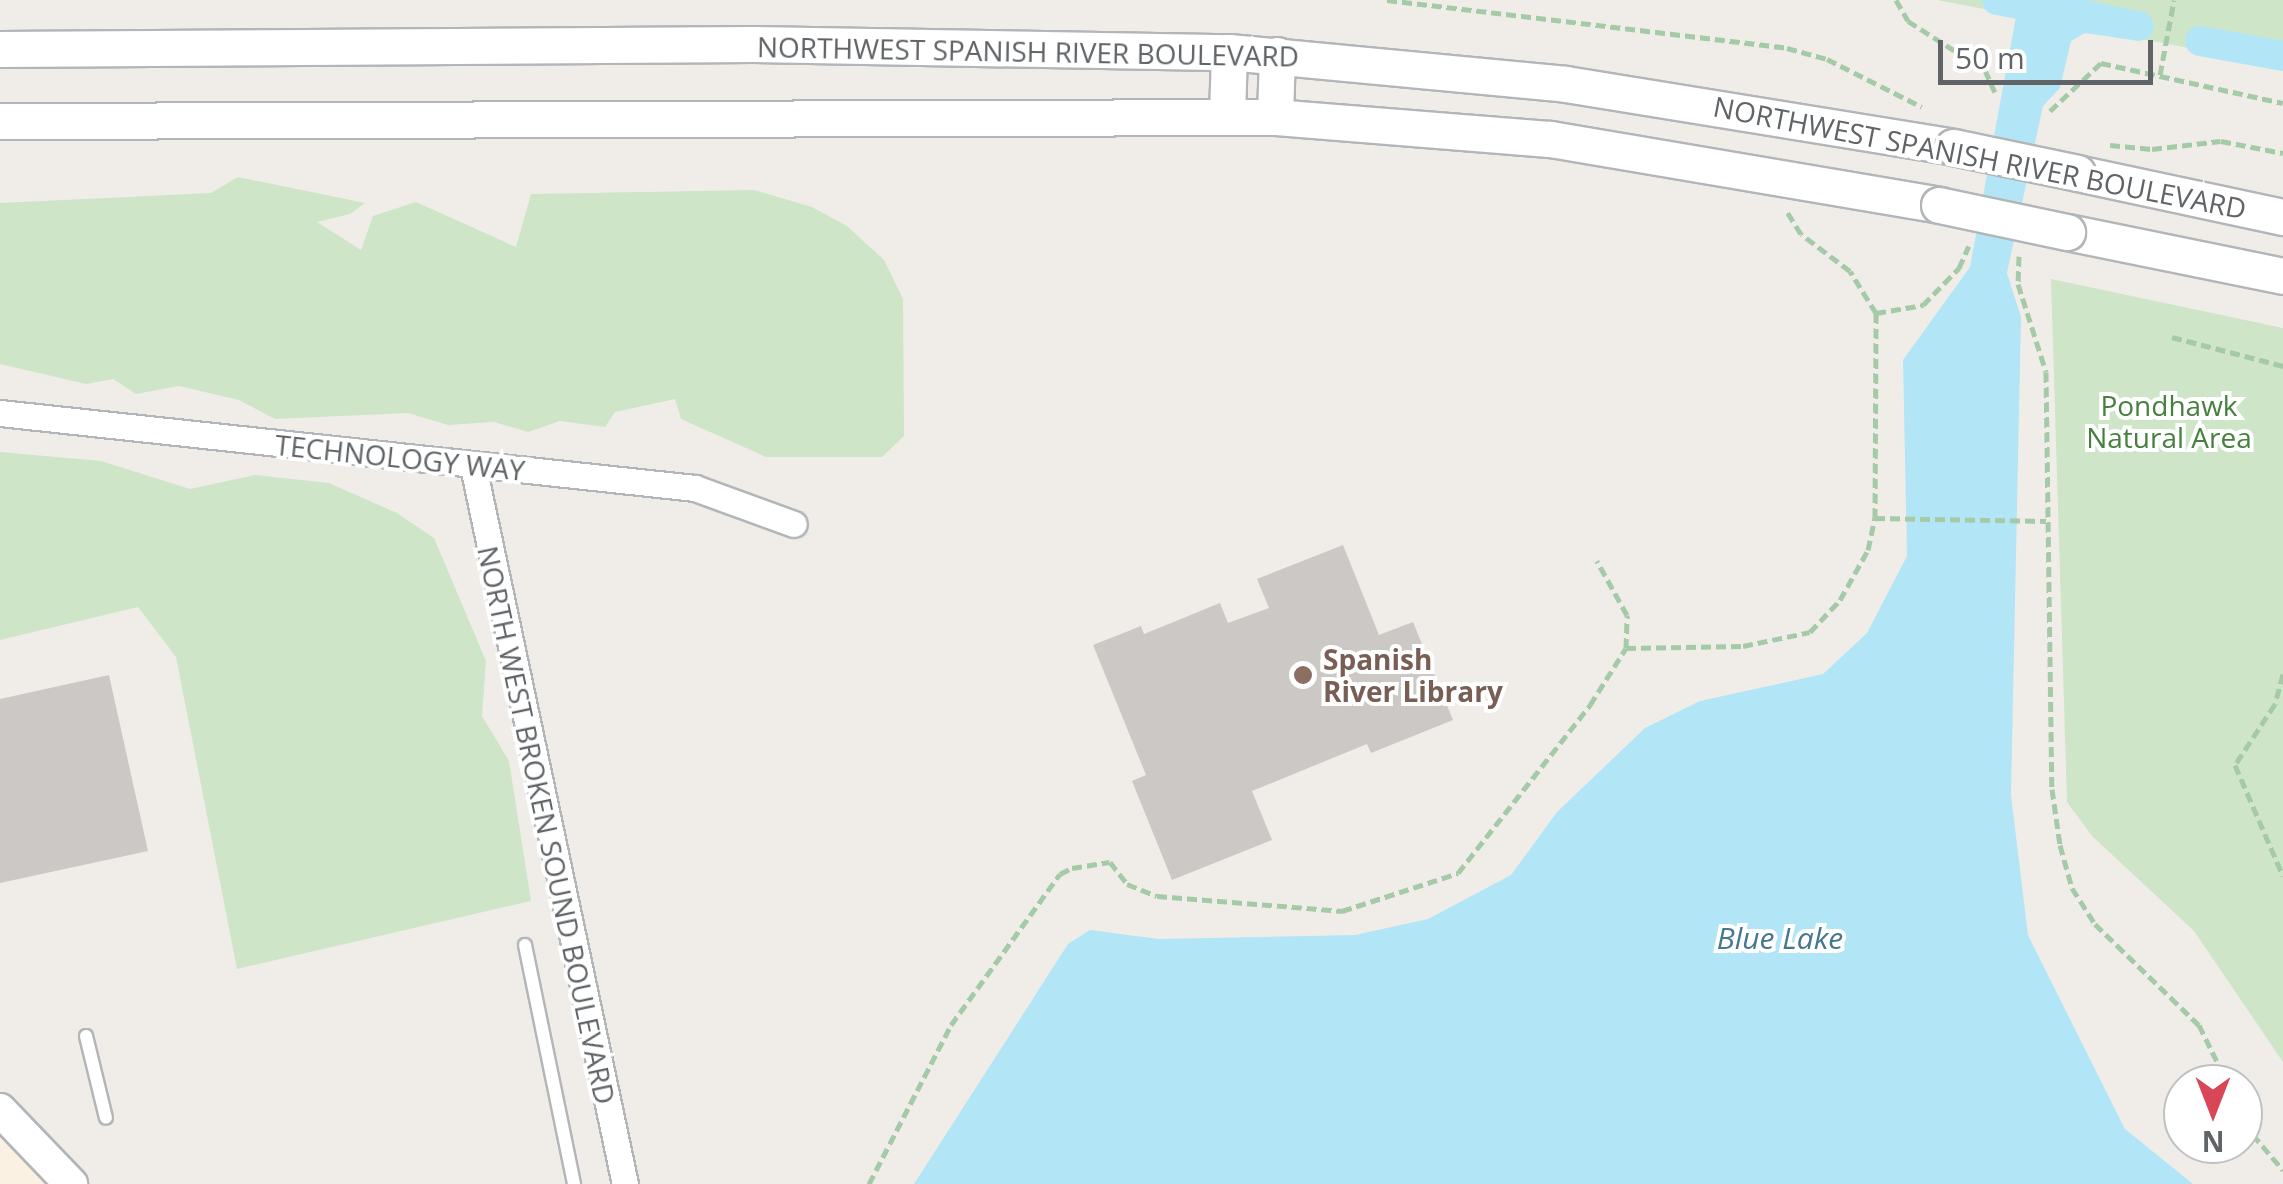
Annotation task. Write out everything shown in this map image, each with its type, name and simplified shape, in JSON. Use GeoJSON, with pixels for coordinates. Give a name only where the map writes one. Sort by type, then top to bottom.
{"type":"FeatureCollection","features":[{"type":"Feature","properties":{"kind":"main road","name":"NORTHWEST SPANISH RIVER BOULEVARD"},"geometry":{"type":"LineString","coordinates":[[0,48],[753,44],[1277,55],[1676,99],[1953,147],[2283,217]]}},
{"type":"Feature","properties":{"kind":"main road"},"geometry":{"type":"LineString","coordinates":[[1227,116],[1229,52]]}},
{"type":"Feature","properties":{"kind":"main road"},"geometry":{"type":"LineString","coordinates":[[1275,117],[1277,55]]}},
{"type":"Feature","properties":{"kind":"main road","name":"NORTHWEST SPANISH RIVER BOULEVARD"},"geometry":{"type":"LineString","coordinates":[[0,121],[1275,117],[1568,141],[1939,205],[2283,276]]}},
{"type":"Feature","properties":{"kind":"street","name":"TECHNOLOGY WAY"},"geometry":{"type":"LineString","coordinates":[[0,413],[696,488],[794,524]]}},
{"type":"Feature","properties":{"kind":"street","name":"NORTH WEST BROKEN SOUND BOULEVARD"},"geometry":{"type":"LineString","coordinates":[[474,466],[625,1184]]}},
{"type":"Feature","properties":{"kind":"street"},"geometry":{"type":"LineString","coordinates":[[0,1110],[72,1184]]}},
{"type":"Feature","properties":{"kind":"lane"},"geometry":{"type":"LineString","coordinates":[[525,945],[574,1184]]}},
{"type":"Feature","properties":{"kind":"lane"},"geometry":{"type":"LineString","coordinates":[[86,1036],[106,1118]]}},
{"type":"Feature","properties":{"kind":"path"},"geometry":{"type":"LineString","coordinates":[[1386,0],[1550,15],[1798,50],[1925,108]]}},
{"type":"Feature","properties":{"kind":"path"},"geometry":{"type":"LineString","coordinates":[[1896,0],[1908,22],[1985,70],[1995,92]]}},
{"type":"Feature","properties":{"kind":"path"},"geometry":{"type":"LineString","coordinates":[[2160,75],[2174,0]]}},
{"type":"Feature","properties":{"kind":"path"},"geometry":{"type":"LineString","coordinates":[[2050,111],[2101,63],[2283,103]]}},
{"type":"Feature","properties":{"kind":"path"},"geometry":{"type":"LineString","coordinates":[[2099,144],[2152,150],[2221,141],[2283,152]]}},
{"type":"Feature","properties":{"kind":"path"},"geometry":{"type":"LineString","coordinates":[[1626,648],[1743,646],[1810,632],[1856,574],[1875,518],[1876,313],[1850,271],[1794,227],[1782,202]]}},
{"type":"Feature","properties":{"kind":"path"},"geometry":{"type":"LineString","coordinates":[[1876,313],[1923,305],[1959,268],[1969,246]]}},
{"type":"Feature","properties":{"kind":"path"},"geometry":{"type":"LineString","coordinates":[[2020,256],[2018,284],[2046,372],[2052,789],[2072,888],[2119,951],[2199,1025],[2218,1064]]}},
{"type":"Feature","properties":{"kind":"path"},"geometry":{"type":"LineString","coordinates":[[2172,337],[2283,366]]}},
{"type":"Feature","properties":{"kind":"path"},"geometry":{"type":"LineString","coordinates":[[1875,518],[2046,521]]}},
{"type":"Feature","properties":{"kind":"path"},"geometry":{"type":"LineString","coordinates":[[869,1184],[952,1025],[1060,874],[1110,862],[1143,894],[1342,911],[1440,882],[1474,858],[1513,795],[1590,705],[1626,648],[1627,615],[1596,561]]}},
{"type":"Feature","properties":{"kind":"path"},"geometry":{"type":"LineString","coordinates":[[2283,674],[2274,704],[2236,764],[2283,876]]}},
{"type":"Feature","properties":{"kind":"path"},"geometry":{"type":"LineString","coordinates":[[2263,1146],[2283,1170]]}},
{"type":"Feature","properties":{"kind":"shaded area"},"geometry":{"type":"Polygon","coordinates":[[[0,1110],[71,1184],[0,1184],[0,1110]]]}},
{"type":"Feature","properties":{"kind":"green space"},"geometry":{"type":"Polygon","coordinates":[[[1937,0],[2283,0],[2283,66],[1937,0]]]}},
{"type":"Feature","properties":{"kind":"green space"},"geometry":{"type":"Polygon","coordinates":[[[238,177],[365,203],[350,214],[317,222],[361,250],[373,216],[416,202],[516,247],[531,194],[754,190],[812,207],[847,226],[884,260],[903,299],[904,436],[882,457],[766,457],[681,419],[675,399],[615,412],[605,427],[560,421],[528,432],[494,422],[448,425],[408,413],[275,419],[239,400],[179,386],[136,394],[113,379],[86,384],[0,364],[0,203],[211,193],[238,177]]]}},
{"type":"Feature","properties":{"kind":"green space","name":"Pondhawk Natural Area"},"geometry":{"type":"Polygon","coordinates":[[[2051,279],[2283,328],[2283,1062],[2194,931],[2092,836],[2067,802],[2051,279]]]}},
{"type":"Feature","properties":{"kind":"green space"},"geometry":{"type":"Polygon","coordinates":[[[0,452],[101,461],[190,489],[255,475],[329,483],[397,513],[434,538],[486,661],[482,716],[509,761],[531,901],[237,969],[176,657],[138,607],[0,640],[0,452]]]}},
{"type":"Feature","properties":{"kind":"water","name":"Blue Lake"},"geometry":{"type":"Polygon","coordinates":[[[2019,0],[2089,0],[2133,12],[2139,22],[2126,39],[2085,33],[2071,41],[2060,88],[2043,106],[2007,273],[2021,317],[2011,795],[2028,935],[2125,1129],[2163,1160],[2163,1164],[2193,1184],[914,1184],[1068,944],[1090,930],[1159,939],[1355,935],[1428,919],[1511,875],[1557,812],[1645,728],[1700,701],[1823,674],[1867,633],[1907,556],[1903,360],[1970,267],[2019,0]]]}},
{"type":"Feature","properties":{"kind":"building"},"geometry":{"type":"Polygon","coordinates":[[[1343,545],[1379,635],[1413,622],[1453,720],[1371,753],[1367,744],[1252,791],[1272,840],[1172,880],[1132,781],[1146,775],[1093,645],[1141,626],[1144,634],[1220,603],[1228,623],[1269,608],[1257,579],[1343,545]]]}},
{"type":"Feature","properties":{"kind":"building"},"geometry":{"type":"Polygon","coordinates":[[[109,675],[148,851],[0,883],[0,699],[109,675]]]}},
{"type":"Feature","properties":{"kind":"waterway"},"geometry":{"type":"LineString","coordinates":[[1997,0],[2139,26]]}},
{"type":"Feature","properties":{"kind":"waterway"},"geometry":{"type":"LineString","coordinates":[[2200,41],[2283,56]]}},
{"type":"Feature","properties":{"kind":"place","name":"Spanish River Library"},"geometry":{"type":"Point","coordinates":[1303,675]}}]}
